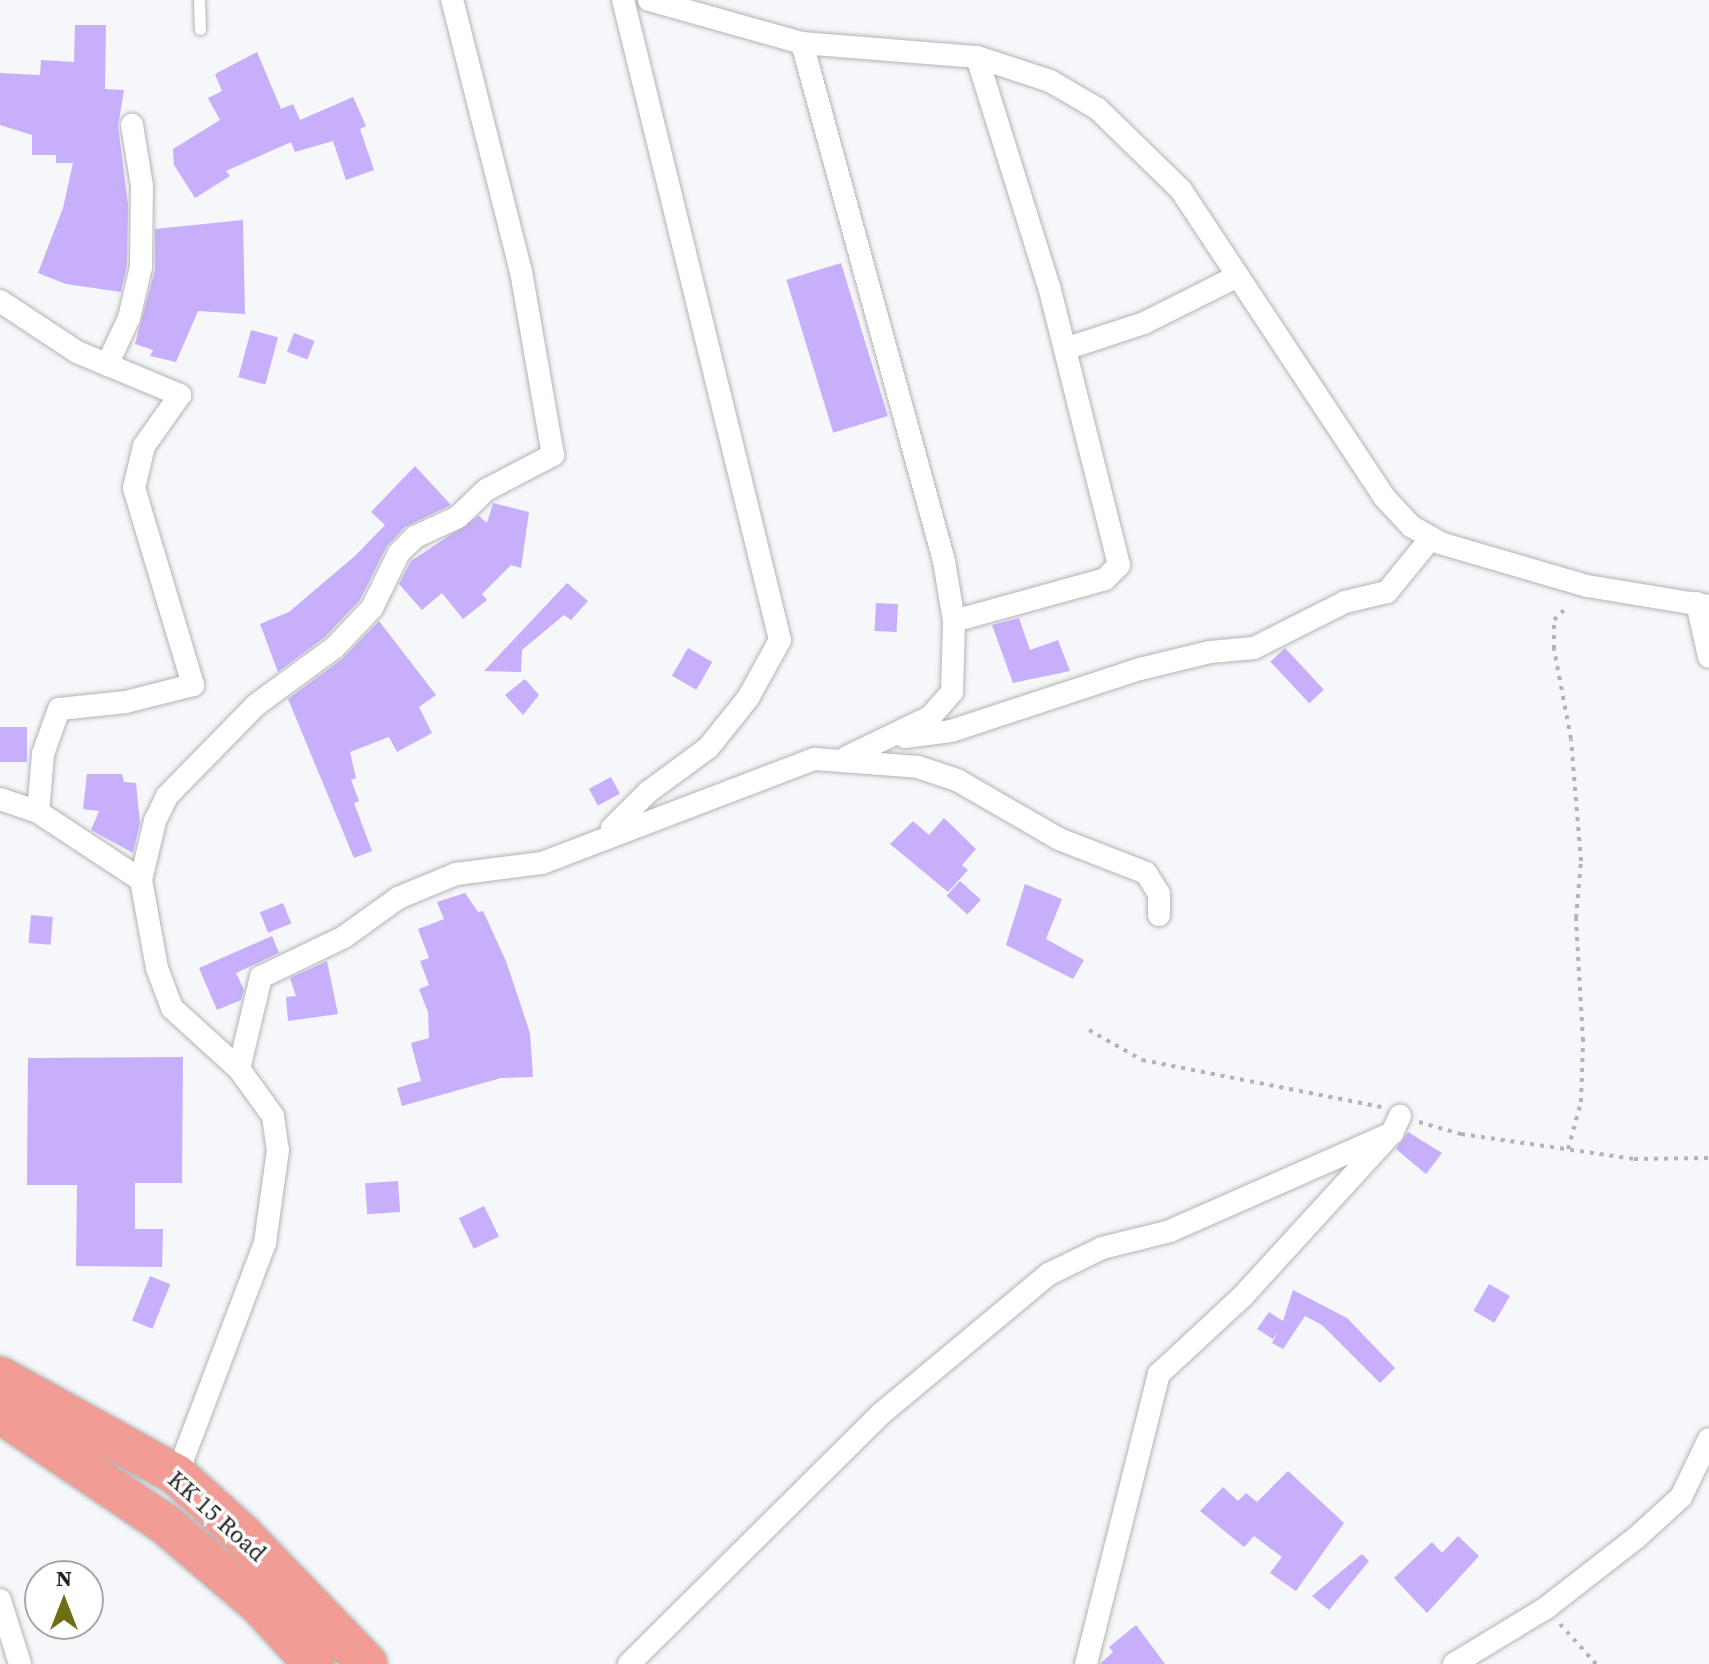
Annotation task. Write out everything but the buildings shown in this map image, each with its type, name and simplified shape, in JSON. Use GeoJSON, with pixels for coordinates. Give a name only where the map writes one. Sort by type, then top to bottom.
{"type":"FeatureCollection","features":[{"type":"Feature","properties":{"kind":"highway","name":"KK 15 Road"},"geometry":{"type":"LineString","coordinates":[[0,1377],[177,1475],[367,1664]]}},
{"type":"Feature","properties":{"kind":"highway","name":"KK 15 Road"},"geometry":{"type":"LineString","coordinates":[[0,1413],[164,1523],[259,1604],[314,1664]]}},
{"type":"Feature","properties":{"kind":"street"},"geometry":{"type":"LineString","coordinates":[[177,1475],[205,1393],[255,1280],[271,1204],[278,1150],[273,1116],[239,1069],[185,1021],[163,992],[141,880],[155,821],[167,796],[256,705],[334,648],[372,608],[399,553],[415,537],[458,517],[486,490],[553,455],[521,272],[452,0]]}},
{"type":"Feature","properties":{"kind":"street"},"geometry":{"type":"LineString","coordinates":[[604,835],[648,792],[708,748],[748,698],[780,640],[623,0]]}},
{"type":"Feature","properties":{"kind":"street"},"geometry":{"type":"LineString","coordinates":[[649,0],[802,43],[977,57],[1050,81],[1098,109],[1181,190],[1384,497],[1411,526],[1431,538],[1587,586],[1703,604],[1709,657]]}},
{"type":"Feature","properties":{"kind":"street"},"geometry":{"type":"LineString","coordinates":[[802,43],[944,561],[954,621],[952,692],[930,717],[892,738],[839,760]]}},
{"type":"Feature","properties":{"kind":"street"},"geometry":{"type":"LineString","coordinates":[[954,621],[1105,579],[1119,565],[1065,349],[977,57]]}},
{"type":"Feature","properties":{"kind":"street"},"geometry":{"type":"LineString","coordinates":[[107,365],[129,318],[141,267],[142,186],[132,125]]}},
{"type":"Feature","properties":{"kind":"street"},"geometry":{"type":"LineString","coordinates":[[1065,349],[1144,323],[1236,277]]}},
{"type":"Feature","properties":{"kind":"street"},"geometry":{"type":"LineString","coordinates":[[0,301],[46,336],[180,395],[144,446],[134,488],[193,685],[126,702],[59,709],[43,754],[38,812]]}},
{"type":"Feature","properties":{"kind":"street"},"geometry":{"type":"LineString","coordinates":[[892,738],[951,731],[1140,669],[1210,652],[1254,648],[1345,602],[1387,592],[1431,538]]}},
{"type":"Feature","properties":{"kind":"street"},"geometry":{"type":"LineString","coordinates":[[239,1069],[261,977],[344,937],[422,887],[456,874],[542,863],[604,835],[791,766],[839,760],[918,767],[1001,801],[1059,839],[1146,873],[1159,894],[1159,915]]}},
{"type":"Feature","properties":{"kind":"street"},"geometry":{"type":"LineString","coordinates":[[0,799],[38,812],[141,880]]}},
{"type":"Feature","properties":{"kind":"street"},"geometry":{"type":"LineString","coordinates":[[629,1664],[882,1413],[1049,1274],[1102,1248],[1170,1231],[1396,1125],[1242,1297],[1159,1374],[1086,1664]]}},
{"type":"Feature","properties":{"kind":"street"},"geometry":{"type":"LineString","coordinates":[[1454,1664],[1546,1608],[1681,1497],[1709,1439]]}},
{"type":"Feature","properties":{"kind":"street"},"geometry":{"type":"LineString","coordinates":[[0,1600],[20,1664]]}},
{"type":"Feature","properties":{"kind":"lane"},"geometry":{"type":"LineString","coordinates":[[199,0],[200,29]]}},
{"type":"Feature","properties":{"kind":"path"},"geometry":{"type":"LineString","coordinates":[[1568,1149],[1581,1102],[1583,1041],[1576,918],[1581,861],[1554,620],[1587,586]]}},
{"type":"Feature","properties":{"kind":"path"},"geometry":{"type":"LineString","coordinates":[[1546,1608],[1596,1664]]}}]}
